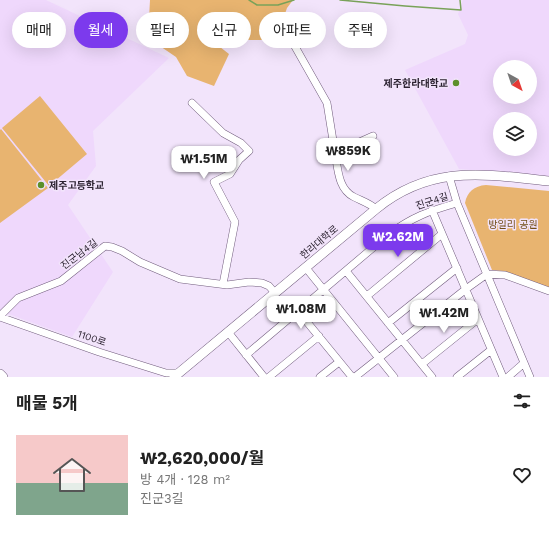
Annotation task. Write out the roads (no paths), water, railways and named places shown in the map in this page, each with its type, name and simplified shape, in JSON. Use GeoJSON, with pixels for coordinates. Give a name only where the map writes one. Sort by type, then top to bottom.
{"type":"FeatureCollection","features":[{"type":"Feature","properties":{"kind":"main road","name":"한라대학로"},"geometry":{"type":"LineString","coordinates":[[176,375],[376,209],[399,193],[417,184],[449,176],[489,175],[549,181]]}},
{"type":"Feature","properties":{"kind":"main road"},"geometry":{"type":"LineString","coordinates":[[0,374],[3,377]]}},
{"type":"Feature","properties":{"kind":"street"},"geometry":{"type":"LineString","coordinates":[[296,48],[327,103],[340,181],[345,190],[353,197],[368,202],[376,209]]}},
{"type":"Feature","properties":{"kind":"street"},"geometry":{"type":"LineString","coordinates":[[192,103],[223,133],[241,143],[249,151],[239,160],[230,174],[214,182],[235,222],[223,284]]}},
{"type":"Feature","properties":{"kind":"street"},"geometry":{"type":"LineString","coordinates":[[335,153],[373,136]]}},
{"type":"Feature","properties":{"kind":"street"},"geometry":{"type":"LineString","coordinates":[[449,176],[457,203],[530,377]]}},
{"type":"Feature","properties":{"kind":"street","name":"진군4길"},"geometry":{"type":"LineString","coordinates":[[246,355],[405,222],[432,210],[457,203]]}},
{"type":"Feature","properties":{"kind":"street"},"geometry":{"type":"LineString","coordinates":[[432,210],[503,377]]}},
{"type":"Feature","properties":{"kind":"street"},"geometry":{"type":"LineString","coordinates":[[367,296],[442,234]]}},
{"type":"Feature","properties":{"kind":"street","name":"진군남4길"},"geometry":{"type":"LineString","coordinates":[[0,317],[18,298],[61,281],[105,246],[122,251],[140,262],[180,279],[223,284],[249,282],[269,286],[275,293]]}},
{"type":"Feature","properties":{"kind":"street"},"geometry":{"type":"LineString","coordinates":[[306,268],[394,377]]}},
{"type":"Feature","properties":{"kind":"street"},"geometry":{"type":"LineString","coordinates":[[388,323],[457,268]]}},
{"type":"Feature","properties":{"kind":"street"},"geometry":{"type":"LineString","coordinates":[[346,271],[432,377]]}},
{"type":"Feature","properties":{"kind":"street"},"geometry":{"type":"LineString","coordinates":[[355,377],[487,274],[505,275],[549,291]]}},
{"type":"Feature","properties":{"kind":"street"},"geometry":{"type":"LineString","coordinates":[[298,311],[352,377]]}},
{"type":"Feature","properties":{"kind":"street","name":"1100로"},"geometry":{"type":"LineString","coordinates":[[0,317],[99,352],[176,375]]}},
{"type":"Feature","properties":{"kind":"street"},"geometry":{"type":"LineString","coordinates":[[422,364],[478,319]]}},
{"type":"Feature","properties":{"kind":"street"},"geometry":{"type":"LineString","coordinates":[[228,332],[264,377]]}},
{"type":"Feature","properties":{"kind":"street"},"geometry":{"type":"LineString","coordinates":[[268,377],[318,336]]}},
{"type":"Feature","properties":{"kind":"street"},"geometry":{"type":"LineString","coordinates":[[457,377],[491,350]]}},
{"type":"Feature","properties":{"kind":"street"},"geometry":{"type":"LineString","coordinates":[[320,377],[339,362]]}},
{"type":"Feature","properties":{"kind":"street"},"geometry":{"type":"LineString","coordinates":[[508,377],[524,363]]}},
{"type":"Feature","properties":{"kind":"waterway"},"geometry":{"type":"LineString","coordinates":[[249,0],[257,5],[278,5],[294,0]]}},
{"type":"Feature","properties":{"kind":"waterway"},"geometry":{"type":"LineString","coordinates":[[340,0],[461,10],[460,0]]}},
{"type":"Feature","properties":{"kind":"place","name":"제주한라대학교"},"geometry":{"type":"Point","coordinates":[456,83]}},
{"type":"Feature","properties":{"kind":"place","name":"제주고등학교"},"geometry":{"type":"Point","coordinates":[41,185]}},
{"type":"Feature","properties":{"kind":"park label","name":"방일리 공원"},"geometry":{"type":"Point","coordinates":[513,224]}}]}
